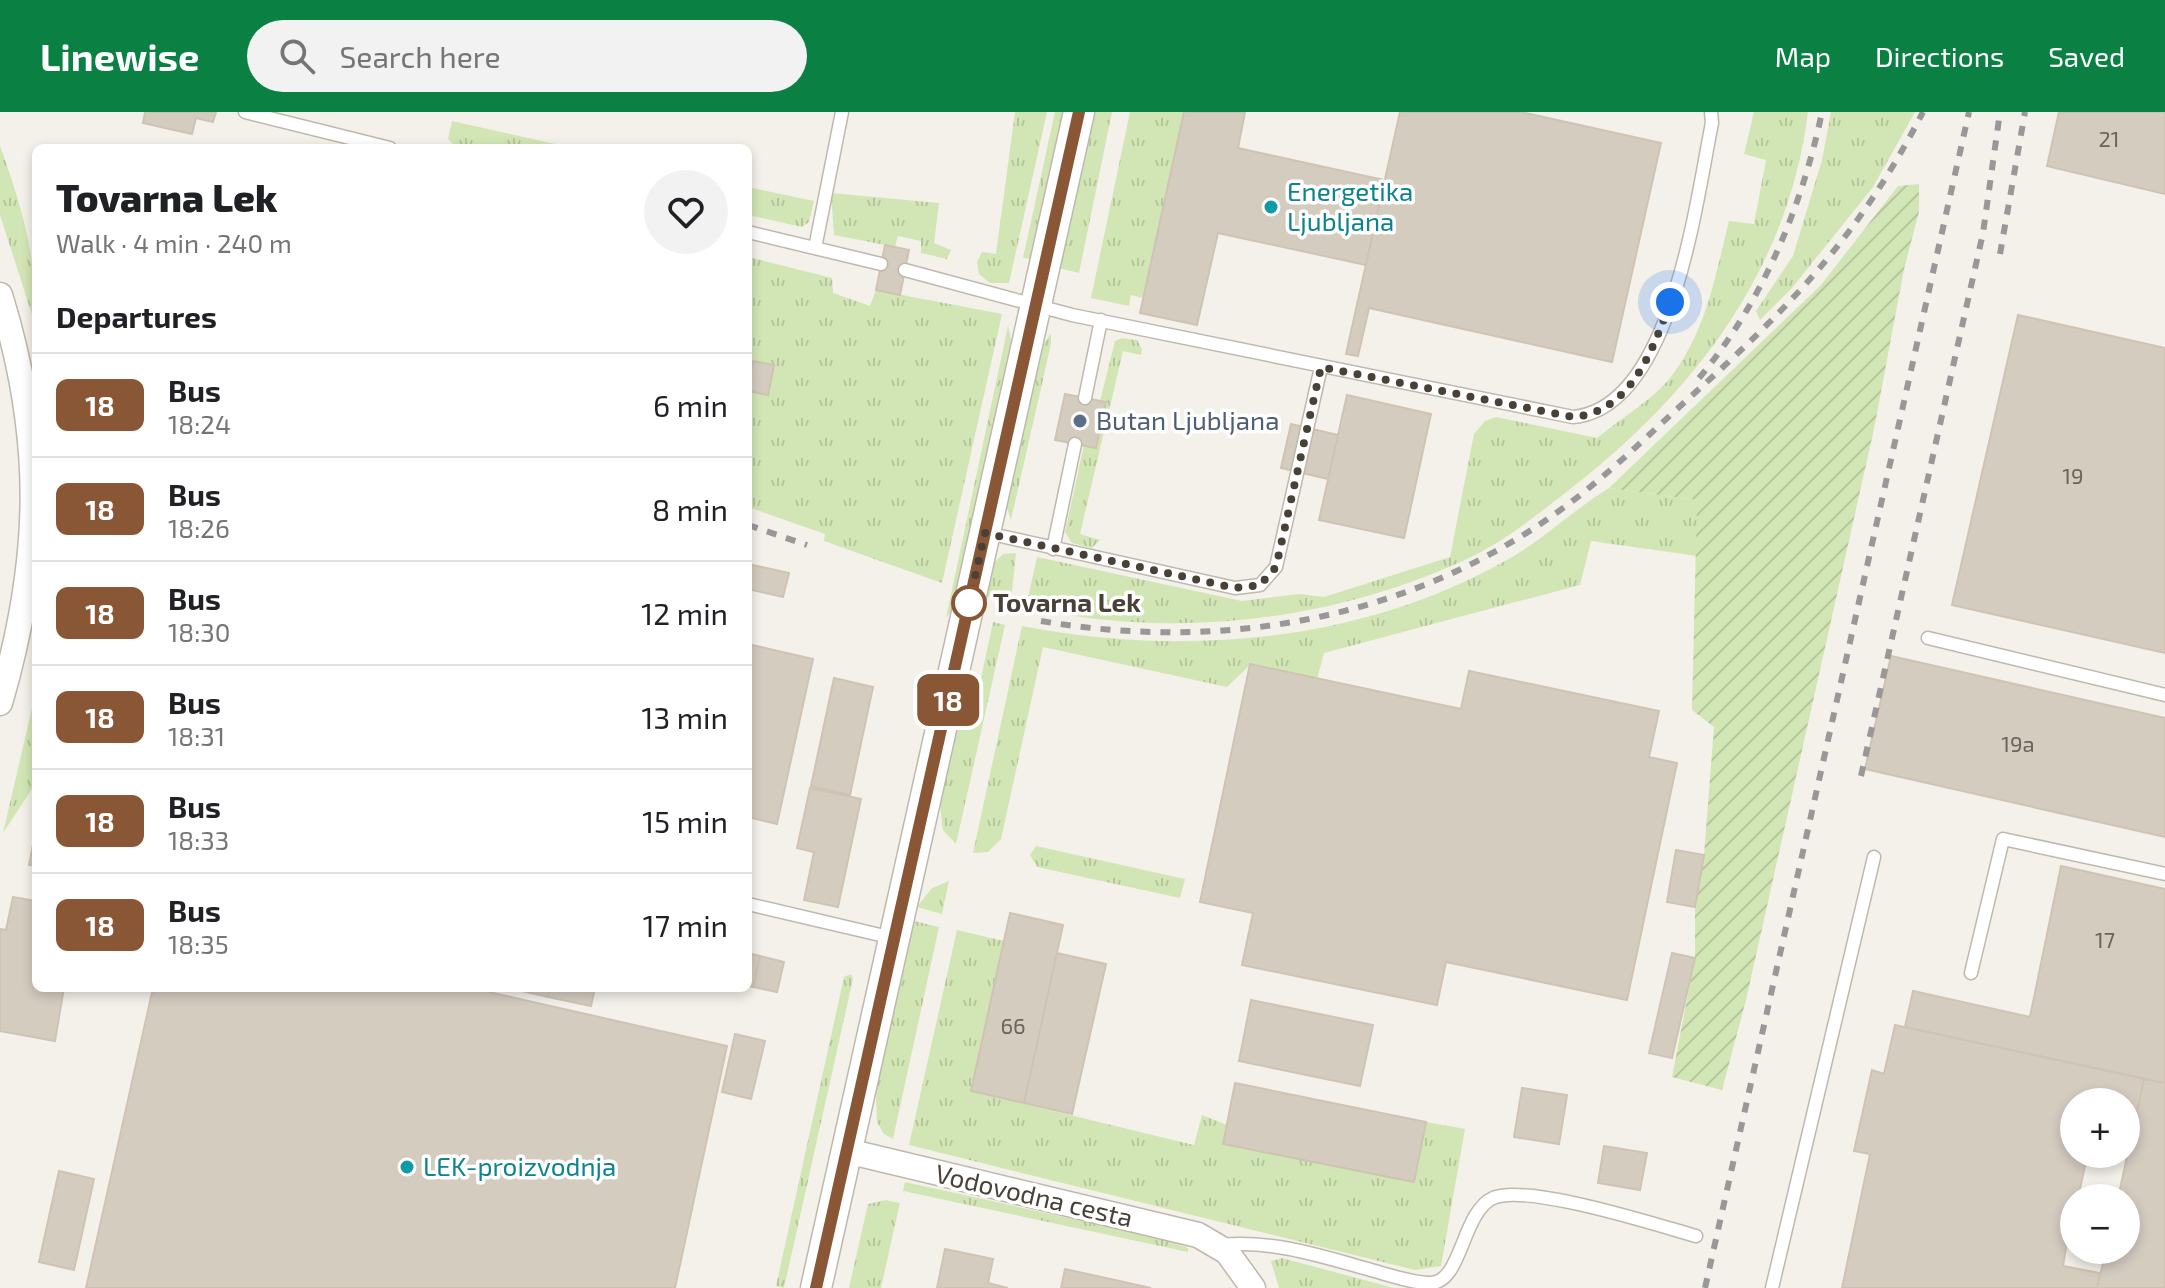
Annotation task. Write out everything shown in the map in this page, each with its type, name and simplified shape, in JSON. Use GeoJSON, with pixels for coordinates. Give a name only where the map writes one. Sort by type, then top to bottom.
{"type":"FeatureCollection","features":[{"type":"Feature","properties":{"kind":"street"},"geometry":{"type":"LineString","coordinates":[[816,1288],[1079,112]]}},
{"type":"Feature","properties":{"kind":"street"},"geometry":{"type":"LineString","coordinates":[[0,295],[27,409],[32,481]]}},
{"type":"Feature","properties":{"kind":"street"},"geometry":{"type":"LineString","coordinates":[[0,703],[22,625],[32,529]]}},
{"type":"Feature","properties":{"kind":"street","name":"Vodovodna cesta"},"geometry":{"type":"LineString","coordinates":[[847,1151],[1183,1231],[1218,1245],[1236,1261],[1253,1288]]}},
{"type":"Feature","properties":{"kind":"lane"},"geometry":{"type":"LineString","coordinates":[[245,112],[374,144]]}},
{"type":"Feature","properties":{"kind":"lane"},"geometry":{"type":"LineString","coordinates":[[815,248],[842,112]]}},
{"type":"Feature","properties":{"kind":"lane"},"geometry":{"type":"LineString","coordinates":[[905,270],[1101,320],[1573,417],[1602,410],[1621,395],[1642,368],[1664,319],[1683,260],[1712,123],[1711,112]]}},
{"type":"Feature","properties":{"kind":"lane"},"geometry":{"type":"LineString","coordinates":[[752,233],[881,264]]}},
{"type":"Feature","properties":{"kind":"lane"},"geometry":{"type":"LineString","coordinates":[[1085,398],[1101,320]]}},
{"type":"Feature","properties":{"kind":"lane"},"geometry":{"type":"LineString","coordinates":[[985,533],[1235,588],[1260,585],[1276,567],[1321,367]]}},
{"type":"Feature","properties":{"kind":"lane"},"geometry":{"type":"LineString","coordinates":[[1053,549],[1075,444]]}},
{"type":"Feature","properties":{"kind":"lane"},"geometry":{"type":"LineString","coordinates":[[1928,638],[2165,695]]}},
{"type":"Feature","properties":{"kind":"lane"},"geometry":{"type":"LineString","coordinates":[[1971,973],[2003,839],[2165,874]]}},
{"type":"Feature","properties":{"kind":"lane"},"geometry":{"type":"LineString","coordinates":[[1772,1288],[1874,857]]}},
{"type":"Feature","properties":{"kind":"lane"},"geometry":{"type":"LineString","coordinates":[[752,905],[894,939]]}},
{"type":"Feature","properties":{"kind":"lane","name":"Vodovodna cesta"},"geometry":{"type":"LineString","coordinates":[[1218,1245],[1252,1242],[1290,1248],[1412,1281],[1435,1283],[1450,1273],[1477,1212],[1489,1199],[1504,1194],[1588,1206],[1696,1236]]}},
{"type":"Feature","properties":{"kind":"green space"},"geometry":{"type":"Polygon","coordinates":[[[1015,112],[1047,112],[1009,283],[990,283],[979,274],[977,262],[982,252],[996,254],[1015,112]]]}},
{"type":"Feature","properties":{"kind":"green space"},"geometry":{"type":"Polygon","coordinates":[[[1055,112],[1064,112],[1031,259],[1023,258],[1055,112]]]}},
{"type":"Feature","properties":{"kind":"green space"},"geometry":{"type":"Polygon","coordinates":[[[1094,112],[1112,112],[1079,273],[1059,268],[1094,112]]]}},
{"type":"Feature","properties":{"kind":"green space"},"geometry":{"type":"Polygon","coordinates":[[[1130,112],[1184,112],[1143,298],[1131,295],[1129,306],[1091,298],[1130,112]]]}},
{"type":"Feature","properties":{"kind":"green space"},"geometry":{"type":"Polygon","coordinates":[[[1754,112],[1808,112],[1797,170],[1780,225],[1756,277],[1728,325],[1656,413],[1614,453],[1508,535],[1469,558],[1417,580],[1363,597],[1251,619],[1195,623],[1138,622],[1082,617],[1026,607],[1037,557],[1242,601],[1299,594],[1324,597],[1450,557],[1474,434],[1485,421],[1496,417],[1597,438],[1670,378],[1701,323],[1729,221],[1754,224],[1766,160],[1744,154],[1754,112]]]}},
{"type":"Feature","properties":{"kind":"green space"},"geometry":{"type":"Polygon","coordinates":[[[1831,112],[1915,112],[1873,187],[1792,288],[1760,320],[1756,311],[1793,256],[1822,160],[1831,112]]]}},
{"type":"Feature","properties":{"kind":"green space"},"geometry":{"type":"Polygon","coordinates":[[[452,121],[555,144],[453,144],[448,139],[452,121]]]}},
{"type":"Feature","properties":{"kind":"green space"},"geometry":{"type":"Polygon","coordinates":[[[0,146],[16,192],[31,256],[32,315],[0,215],[0,146]]]}},
{"type":"Feature","properties":{"kind":"green space"},"geometry":{"type":"Polygon","coordinates":[[[1919,184],[1919,212],[1904,269],[1874,429],[1746,1000],[1722,1090],[1672,1077],[1695,958],[1695,907],[1704,855],[1714,727],[1692,710],[1697,500],[1609,488],[1821,285],[1898,186],[1919,184]]]}},
{"type":"Feature","properties":{"kind":"green space"},"geometry":{"type":"Polygon","coordinates":[[[752,188],[814,201],[809,222],[802,227],[752,216],[752,188]]]}},
{"type":"Feature","properties":{"kind":"green space"},"geometry":{"type":"Polygon","coordinates":[[[831,193],[939,203],[934,243],[951,250],[947,259],[921,253],[921,241],[898,236],[895,247],[834,235],[831,193]]]}},
{"type":"Feature","properties":{"kind":"green space"},"geometry":{"type":"Polygon","coordinates":[[[752,258],[832,278],[833,293],[870,306],[876,290],[1002,314],[942,583],[824,541],[825,534],[752,508],[752,258]]]}},
{"type":"Feature","properties":{"kind":"green space"},"geometry":{"type":"Polygon","coordinates":[[[1008,326],[1012,344],[952,610],[946,618],[1008,326]]]}},
{"type":"Feature","properties":{"kind":"green space"},"geometry":{"type":"Polygon","coordinates":[[[1051,334],[1011,520],[1006,505],[1042,345],[1051,334]]]}},
{"type":"Feature","properties":{"kind":"green space"},"geometry":{"type":"Polygon","coordinates":[[[1122,338],[1137,340],[1142,349],[1141,355],[1123,351],[1080,534],[1100,540],[1092,548],[1072,543],[1065,532],[1084,445],[1097,447],[1106,403],[1100,401],[1115,341],[1122,338]]]}},
{"type":"Feature","properties":{"kind":"green space"},"geometry":{"type":"Polygon","coordinates":[[[1609,488],[1697,500],[1697,556],[1591,541],[1580,585],[1324,653],[1317,679],[1250,665],[1227,687],[1043,647],[1001,839],[988,852],[973,853],[1022,626],[1083,635],[1207,641],[1269,636],[1330,626],[1391,610],[1449,589],[1532,544],[1609,488]]]}},
{"type":"Feature","properties":{"kind":"green space"},"geometry":{"type":"Polygon","coordinates":[[[1016,553],[1011,601],[986,596],[993,564],[1003,554],[1016,553]]]}},
{"type":"Feature","properties":{"kind":"green space"},"geometry":{"type":"Polygon","coordinates":[[[993,622],[1005,625],[956,844],[943,830],[940,806],[969,676],[981,678],[993,622]]]}},
{"type":"Feature","properties":{"kind":"green space"},"geometry":{"type":"Polygon","coordinates":[[[32,708],[32,789],[3,833],[32,708]]]}},
{"type":"Feature","properties":{"kind":"green space"},"geometry":{"type":"Polygon","coordinates":[[[1036,846],[1185,879],[1180,898],[1037,867],[1030,855],[1036,846]]]}},
{"type":"Feature","properties":{"kind":"green space"},"geometry":{"type":"Polygon","coordinates":[[[949,881],[942,914],[917,907],[932,888],[949,881]]]}},
{"type":"Feature","properties":{"kind":"green space"},"geometry":{"type":"Polygon","coordinates":[[[914,921],[939,927],[893,1139],[884,1134],[877,1122],[876,1092],[914,921]]]}},
{"type":"Feature","properties":{"kind":"green space"},"geometry":{"type":"Polygon","coordinates":[[[957,930],[1004,941],[971,1091],[1194,1145],[1202,1115],[1227,1125],[1223,1144],[1413,1182],[1426,1122],[1465,1129],[1441,1266],[1415,1270],[909,1145],[957,930]]]}},
{"type":"Feature","properties":{"kind":"green space"},"geometry":{"type":"Polygon","coordinates":[[[851,974],[853,979],[784,1288],[776,1286],[844,977],[851,974]]]}},
{"type":"Feature","properties":{"kind":"green space"},"geometry":{"type":"Polygon","coordinates":[[[905,1182],[1164,1239],[1188,1248],[1188,1252],[903,1191],[905,1182]]]}},
{"type":"Feature","properties":{"kind":"green space"},"geometry":{"type":"Polygon","coordinates":[[[886,1200],[900,1203],[881,1288],[849,1288],[868,1204],[886,1200]]]}},
{"type":"Feature","properties":{"kind":"green space"},"geometry":{"type":"Polygon","coordinates":[[[1282,1258],[1394,1288],[1279,1288],[1271,1261],[1282,1258]]]}},
{"type":"Feature","properties":{"kind":"building"},"geometry":{"type":"Polygon","coordinates":[[[145,112],[216,112],[213,122],[196,118],[192,134],[143,123],[145,112]]]}},
{"type":"Feature","properties":{"kind":"building","name":"Energetika Ljubljana"},"geometry":{"type":"Polygon","coordinates":[[[1184,112],[1245,112],[1238,148],[1384,180],[1366,265],[1218,233],[1197,325],[1140,313],[1184,112]]]}},
{"type":"Feature","properties":{"kind":"building"},"geometry":{"type":"Polygon","coordinates":[[[1400,112],[1521,112],[1661,143],[1612,362],[1369,308],[1358,356],[1346,354],[1400,112]]]}},
{"type":"Feature","properties":{"kind":"building"},"geometry":{"type":"Polygon","coordinates":[[[2059,112],[2165,112],[2165,194],[2047,166],[2059,112]]]}},
{"type":"Feature","properties":{"kind":"building"},"geometry":{"type":"Polygon","coordinates":[[[885,245],[909,250],[900,295],[876,290],[885,245]]]}},
{"type":"Feature","properties":{"kind":"building"},"geometry":{"type":"Polygon","coordinates":[[[2018,315],[2165,348],[2165,653],[1952,605],[2018,315]]]}},
{"type":"Feature","properties":{"kind":"building"},"geometry":{"type":"Polygon","coordinates":[[[753,361],[774,365],[768,395],[752,392],[753,361]]]}},
{"type":"Feature","properties":{"kind":"building","name":"Butan Ljubljana"},"geometry":{"type":"Polygon","coordinates":[[[1065,394],[1106,402],[1096,448],[1055,440],[1065,394]]]}},
{"type":"Feature","properties":{"kind":"building"},"geometry":{"type":"Polygon","coordinates":[[[1347,395],[1431,414],[1404,538],[1319,520],[1347,395]]]}},
{"type":"Feature","properties":{"kind":"building"},"geometry":{"type":"Polygon","coordinates":[[[1291,424],[1338,435],[1328,479],[1281,468],[1291,424]]]}},
{"type":"Feature","properties":{"kind":"building"},"geometry":{"type":"Polygon","coordinates":[[[752,565],[789,573],[783,597],[752,590],[752,565]]]}},
{"type":"Feature","properties":{"kind":"building"},"geometry":{"type":"Polygon","coordinates":[[[752,645],[813,659],[777,824],[752,818],[752,645]]]}},
{"type":"Feature","properties":{"kind":"building"},"geometry":{"type":"Polygon","coordinates":[[[1891,656],[2165,718],[2165,837],[1865,769],[1891,656]]]}},
{"type":"Feature","properties":{"kind":"building"},"geometry":{"type":"Polygon","coordinates":[[[1250,664],[1461,709],[1469,671],[1659,711],[1649,757],[1677,763],[1627,1000],[1446,962],[1437,1005],[1242,965],[1253,913],[1200,902],[1250,664]]]}},
{"type":"Feature","properties":{"kind":"building"},"geometry":{"type":"Polygon","coordinates":[[[834,678],[873,687],[850,795],[811,786],[834,678]]]}},
{"type":"Feature","properties":{"kind":"building"},"geometry":{"type":"Polygon","coordinates":[[[810,788],[861,799],[838,907],[804,900],[814,852],[797,848],[810,788]]]}},
{"type":"Feature","properties":{"kind":"building"},"geometry":{"type":"Polygon","coordinates":[[[1676,850],[1704,855],[1695,907],[1667,902],[1676,850]]]}},
{"type":"Feature","properties":{"kind":"building"},"geometry":{"type":"Polygon","coordinates":[[[2061,866],[2165,889],[2165,1083],[1905,1027],[1913,991],[2030,1017],[2061,866]]]}},
{"type":"Feature","properties":{"kind":"building"},"geometry":{"type":"Polygon","coordinates":[[[13,897],[32,900],[32,992],[63,992],[55,1041],[0,1031],[0,929],[6,930],[13,897]]]}},
{"type":"Feature","properties":{"kind":"building"},"geometry":{"type":"Polygon","coordinates":[[[1010,913],[1063,925],[1024,1103],[971,1091],[1010,913]]]}},
{"type":"Feature","properties":{"kind":"building"},"geometry":{"type":"Polygon","coordinates":[[[1057,953],[1106,964],[1072,1114],[1024,1103],[1057,953]]]}},
{"type":"Feature","properties":{"kind":"building"},"geometry":{"type":"Polygon","coordinates":[[[1672,953],[1695,958],[1672,1058],[1649,1053],[1672,953]]]}},
{"type":"Feature","properties":{"kind":"building"},"geometry":{"type":"Polygon","coordinates":[[[752,954],[760,956],[752,987],[752,954]]]}},
{"type":"Feature","properties":{"kind":"building"},"geometry":{"type":"Polygon","coordinates":[[[760,956],[784,962],[777,992],[753,987],[760,956]]]}},
{"type":"Feature","properties":{"kind":"building","name":"LEK-proizvodnja"},"geometry":{"type":"Polygon","coordinates":[[[152,992],[489,992],[727,1046],[675,1288],[86,1288],[152,992]]]}},
{"type":"Feature","properties":{"kind":"building"},"geometry":{"type":"Polygon","coordinates":[[[526,992],[549,992],[548,997],[526,992]]]}},
{"type":"Feature","properties":{"kind":"building"},"geometry":{"type":"Polygon","coordinates":[[[549,992],[594,992],[591,1006],[548,997],[549,992]]]}},
{"type":"Feature","properties":{"kind":"building"},"geometry":{"type":"Polygon","coordinates":[[[1251,1000],[1373,1025],[1360,1086],[1239,1061],[1251,1000]]]}},
{"type":"Feature","properties":{"kind":"building"},"geometry":{"type":"Polygon","coordinates":[[[1895,1025],[2144,1079],[2140,1098],[2140,1088],[2060,1088],[2060,1168],[2084,1168],[2081,1184],[2060,1184],[2060,1264],[2100,1273],[2097,1288],[1842,1288],[1870,1154],[1854,1151],[1872,1070],[1884,1074],[1895,1025]]]}},
{"type":"Feature","properties":{"kind":"building"},"geometry":{"type":"Polygon","coordinates":[[[735,1034],[765,1041],[751,1099],[722,1092],[735,1034]]]}},
{"type":"Feature","properties":{"kind":"building"},"geometry":{"type":"Polygon","coordinates":[[[2144,1079],[2165,1083],[2165,1288],[2097,1288],[2103,1264],[2140,1264],[2140,1184],[2121,1184],[2125,1168],[2140,1168],[2140,1097],[2144,1079]]]}},
{"type":"Feature","properties":{"kind":"building"},"geometry":{"type":"Polygon","coordinates":[[[1235,1083],[1426,1122],[1414,1182],[1223,1144],[1235,1083]]]}},
{"type":"Feature","properties":{"kind":"building"},"geometry":{"type":"Polygon","coordinates":[[[1522,1088],[1567,1095],[1559,1144],[1514,1137],[1522,1088]]]}},
{"type":"Feature","properties":{"kind":"building"},"geometry":{"type":"Polygon","coordinates":[[[1604,1146],[1647,1153],[1640,1190],[1598,1183],[1604,1146]]]}},
{"type":"Feature","properties":{"kind":"building"},"geometry":{"type":"Polygon","coordinates":[[[59,1171],[94,1179],[74,1270],[39,1262],[59,1171]]]}},
{"type":"Feature","properties":{"kind":"building"},"geometry":{"type":"Polygon","coordinates":[[[945,1249],[993,1259],[988,1283],[1008,1288],[937,1288],[945,1249]]]}},
{"type":"Feature","properties":{"kind":"building"},"geometry":{"type":"Polygon","coordinates":[[[1065,1269],[1151,1288],[1061,1288],[1065,1269]]]}},
{"type":"Feature","properties":{"kind":"railway"},"geometry":{"type":"LineString","coordinates":[[1699,378],[1742,318],[1777,252],[1803,183],[1822,112]]}},
{"type":"Feature","properties":{"kind":"railway"},"geometry":{"type":"LineString","coordinates":[[1041,621],[1109,630],[1177,632],[1245,629],[1312,618],[1377,602],[1440,579],[1501,548],[1559,511],[1609,471],[1790,301],[1847,234],[1898,157],[1923,112]]}},
{"type":"Feature","properties":{"kind":"railway"},"geometry":{"type":"LineString","coordinates":[[1705,1288],[1969,112]]}},
{"type":"Feature","properties":{"kind":"railway"},"geometry":{"type":"LineString","coordinates":[[1861,776],[1983,233],[2000,112]]}},
{"type":"Feature","properties":{"kind":"railway"},"geometry":{"type":"LineString","coordinates":[[2000,254],[2025,112]]}},
{"type":"Feature","properties":{"kind":"railway"},"geometry":{"type":"LineString","coordinates":[[752,526],[807,545]]}},
{"type":"Feature","properties":{"kind":"bus line","name":"18"},"geometry":{"type":"LineString","coordinates":[[816,1288],[1079,112]]}},
{"type":"Feature","properties":{"kind":"place","name":"Energetika Ljubljana"},"geometry":{"type":"Point","coordinates":[1271,207]}},
{"type":"Feature","properties":{"kind":"place","name":"Butan Ljubljana"},"geometry":{"type":"Point","coordinates":[1080,421]}},
{"type":"Feature","properties":{"kind":"place","name":"Tovarna Lek"},"geometry":{"type":"Point","coordinates":[969,603]}},
{"type":"Feature","properties":{"kind":"place","name":"LEK-proizvodnja"},"geometry":{"type":"Point","coordinates":[407,1167]}},
{"type":"Feature","properties":{"kind":"route"},"geometry":{"type":"LineString","coordinates":[[969,603],[985,533],[1235,588],[1260,585],[1269,579],[1276,567],[1321,367],[1573,417],[1589,415],[1602,410],[1633,382],[1653,346],[1670,302]]}}]}
